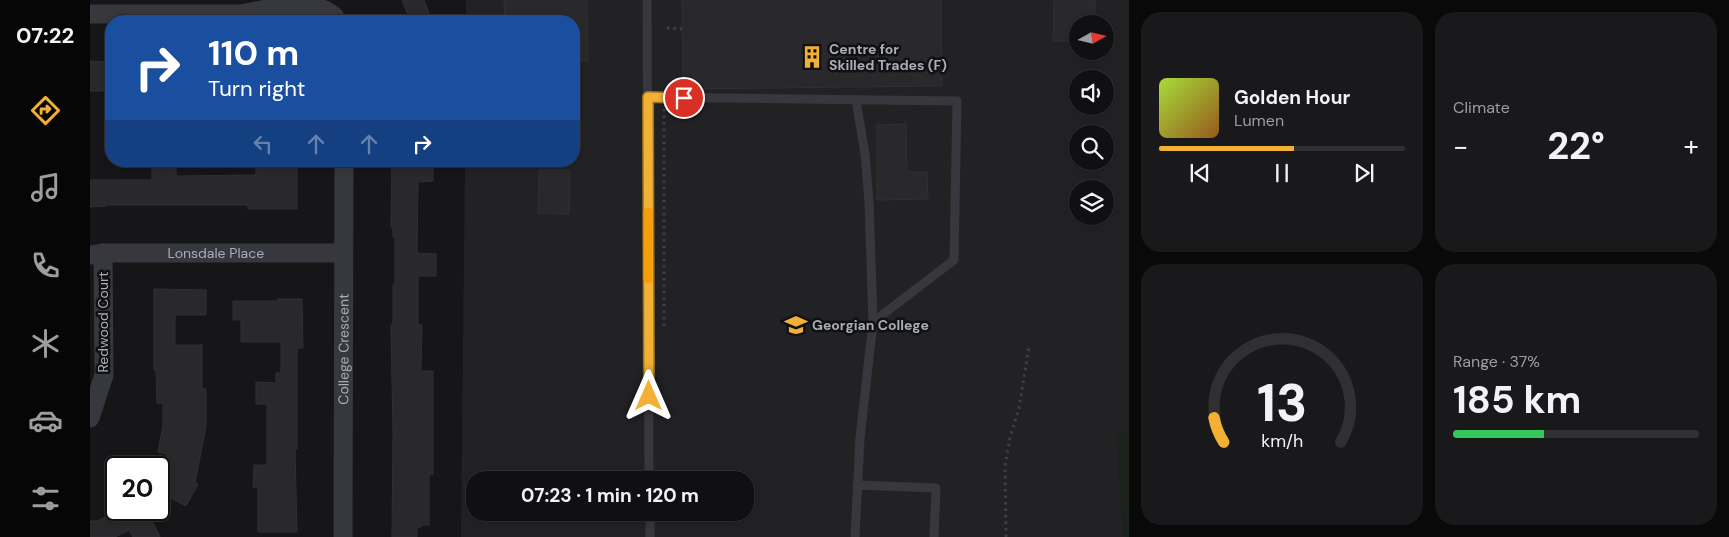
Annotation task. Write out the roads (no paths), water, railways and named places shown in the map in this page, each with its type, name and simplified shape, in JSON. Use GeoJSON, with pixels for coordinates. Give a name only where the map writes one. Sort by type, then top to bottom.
{"type":"FeatureCollection","features":[{"type":"Feature","properties":{"kind":"street"},"geometry":{"type":"LineString","coordinates":[[90,14],[240,14],[284,6],[310,5],[325,10],[332,15]]}},
{"type":"Feature","properties":{"kind":"street","name":"College Crescent"},"geometry":{"type":"LineString","coordinates":[[343,537],[344,167]]}},
{"type":"Feature","properties":{"kind":"street","name":"Lonsdale Place"},"geometry":{"type":"LineString","coordinates":[[97,254],[343,253]]}},
{"type":"Feature","properties":{"kind":"street","name":"Redwood Court"},"geometry":{"type":"LineString","coordinates":[[90,418],[104,375],[97,254]]}},
{"type":"Feature","properties":{"kind":"lane"},"geometry":{"type":"LineString","coordinates":[[647,0],[649,471]]}},
{"type":"Feature","properties":{"kind":"lane"},"geometry":{"type":"LineString","coordinates":[[648,97],[957,101],[954,260],[873,322]]}},
{"type":"Feature","properties":{"kind":"lane"},"geometry":{"type":"LineString","coordinates":[[855,537],[856,485],[873,322],[870,202],[856,100]]}},
{"type":"Feature","properties":{"kind":"lane"},"geometry":{"type":"LineString","coordinates":[[856,485],[936,488],[934,537]]}},
{"type":"Feature","properties":{"kind":"lane"},"geometry":{"type":"LineString","coordinates":[[650,521],[650,537]]}},
{"type":"Feature","properties":{"kind":"place","name":"Centre for Skilled Trades (F)"},"geometry":{"type":"Point","coordinates":[812,57]}},
{"type":"Feature","properties":{"kind":"place","name":"Georgian College"},"geometry":{"type":"Point","coordinates":[796,325]}}]}
